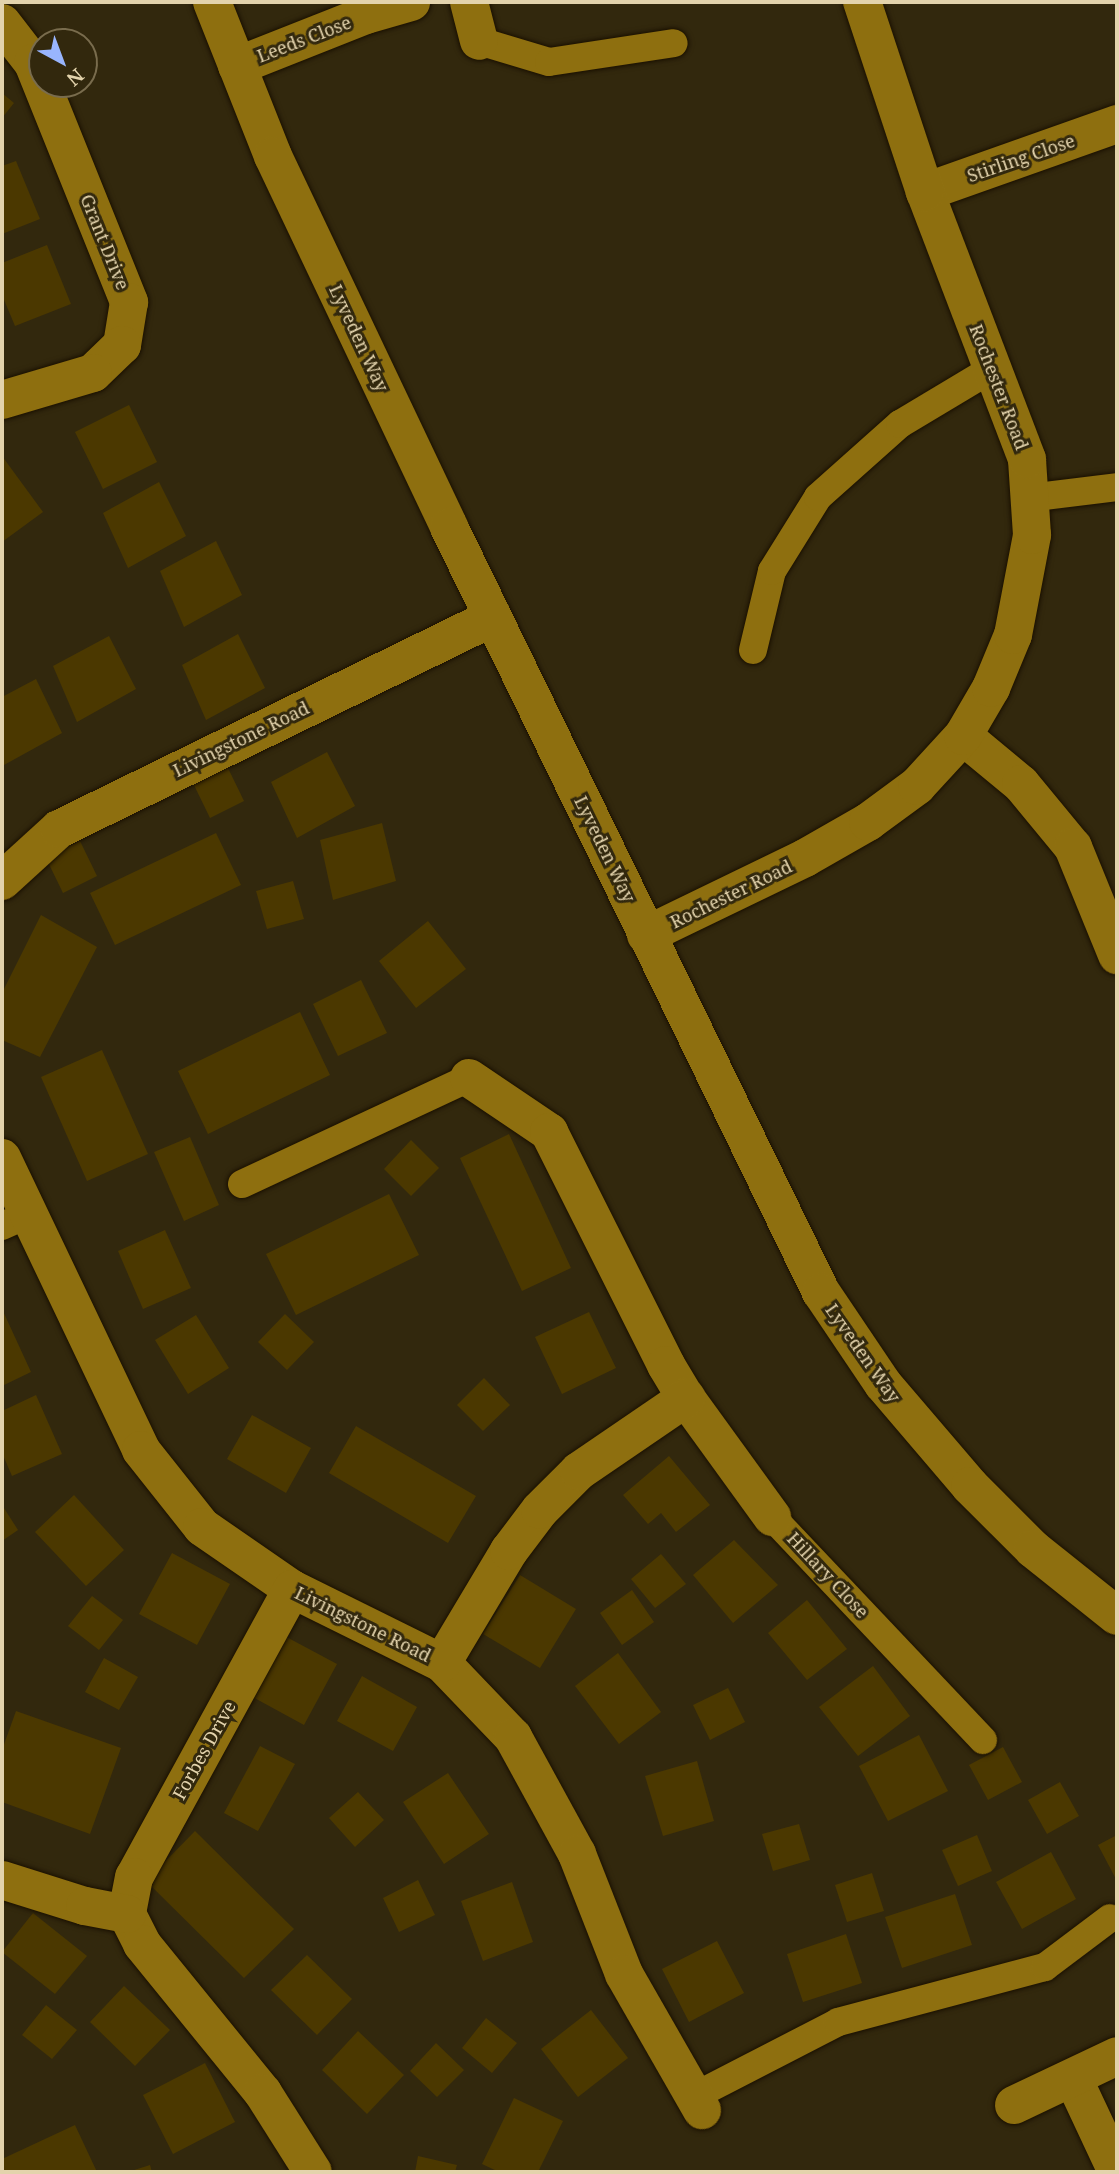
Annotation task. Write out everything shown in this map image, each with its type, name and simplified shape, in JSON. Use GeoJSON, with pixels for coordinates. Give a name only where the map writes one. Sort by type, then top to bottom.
{"type":"FeatureCollection","features":[{"type":"Feature","properties":{"kind":"street","name":"Lyveden Way"},"geometry":{"type":"LineString","coordinates":[[212,2],[273,156],[646,935],[821,1292],[883,1384],[970,1486],[1033,1549],[1117,1616]]}},
{"type":"Feature","properties":{"kind":"street","name":"Leeds Close"},"geometry":{"type":"LineString","coordinates":[[237,66],[366,15],[411,2]]}},
{"type":"Feature","properties":{"kind":"street"},"geometry":{"type":"LineString","coordinates":[[469,2],[479,41]]}},
{"type":"Feature","properties":{"kind":"street","name":"Rochester Road"},"geometry":{"type":"LineString","coordinates":[[646,935],[805,858],[868,822],[917,786],[963,736],[991,688],[1013,635],[1032,535],[1027,459],[925,192],[862,2]]}},
{"type":"Feature","properties":{"kind":"street","name":"Grant Drive"},"geometry":{"type":"LineString","coordinates":[[2,23],[33,63],[129,302],[122,345],[93,373],[2,400]]}},
{"type":"Feature","properties":{"kind":"street","name":"Stirling Close"},"geometry":{"type":"LineString","coordinates":[[925,192],[1117,124]]}},
{"type":"Feature","properties":{"kind":"street","name":"Livingstone Road"},"geometry":{"type":"LineString","coordinates":[[2,881],[59,829],[493,617]]}},
{"type":"Feature","properties":{"kind":"street"},"geometry":{"type":"LineString","coordinates":[[963,736],[1021,784],[1073,847],[1116,950]]}},
{"type":"Feature","properties":{"kind":"street","name":"Hillary Close"},"geometry":{"type":"LineString","coordinates":[[469,1078],[549,1132],[666,1365],[686,1398],[772,1517]]}},
{"type":"Feature","properties":{"kind":"street","name":"Livingstone Road"},"geometry":{"type":"LineString","coordinates":[[2,1158],[15,1220],[141,1450],[202,1527],[292,1589],[442,1663],[513,1737],[577,1854],[624,1973],[698,2104]]}},
{"type":"Feature","properties":{"kind":"street"},"geometry":{"type":"LineString","coordinates":[[442,1663],[509,1551],[540,1510],[579,1471],[686,1398]]}},
{"type":"Feature","properties":{"kind":"street","name":"Forbes Drive"},"geometry":{"type":"LineString","coordinates":[[127,1914],[134,1877],[292,1589]]}},
{"type":"Feature","properties":{"kind":"street"},"geometry":{"type":"LineString","coordinates":[[2,1880],[85,1906],[127,1914],[142,1944],[263,2092],[313,2172]]}},
{"type":"Feature","properties":{"kind":"street"},"geometry":{"type":"LineString","coordinates":[[1013,2105],[1117,2056]]}},
{"type":"Feature","properties":{"kind":"street"},"geometry":{"type":"LineString","coordinates":[[1073,2078],[1117,2172]]}},
{"type":"Feature","properties":{"kind":"lane"},"geometry":{"type":"LineString","coordinates":[[479,41],[549,62],[674,43]]}},
{"type":"Feature","properties":{"kind":"lane"},"geometry":{"type":"LineString","coordinates":[[752,650],[772,571],[818,496],[900,424],[992,369]]}},
{"type":"Feature","properties":{"kind":"lane"},"geometry":{"type":"LineString","coordinates":[[1030,498],[1117,487]]}},
{"type":"Feature","properties":{"kind":"lane"},"geometry":{"type":"LineString","coordinates":[[242,1184],[469,1078]]}},
{"type":"Feature","properties":{"kind":"lane","name":"Hillary Close"},"geometry":{"type":"LineString","coordinates":[[772,1517],[983,1741]]}},
{"type":"Feature","properties":{"kind":"lane"},"geometry":{"type":"LineString","coordinates":[[698,2104],[838,2022],[1045,1967],[1110,1917]]}},
{"type":"Feature","properties":{"kind":"building"},"geometry":{"type":"Polygon","coordinates":[[[2,93],[14,103],[2,118],[2,93]]]}},
{"type":"Feature","properties":{"kind":"building"},"geometry":{"type":"Polygon","coordinates":[[[16,161],[40,219],[2,234],[2,166],[16,161]]]}},
{"type":"Feature","properties":{"kind":"building"},"geometry":{"type":"Polygon","coordinates":[[[47,245],[71,304],[15,326],[2,295],[2,263],[47,245]]]}},
{"type":"Feature","properties":{"kind":"building"},"geometry":{"type":"Polygon","coordinates":[[[129,405],[157,462],[103,489],[75,432],[129,405]]]}},
{"type":"Feature","properties":{"kind":"building"},"geometry":{"type":"Polygon","coordinates":[[[2,456],[43,512],[2,542],[2,456]]]}},
{"type":"Feature","properties":{"kind":"building"},"geometry":{"type":"Polygon","coordinates":[[[159,482],[186,536],[128,568],[103,513],[159,482]]]}},
{"type":"Feature","properties":{"kind":"building"},"geometry":{"type":"Polygon","coordinates":[[[216,541],[242,595],[184,627],[160,571],[216,541]]]}},
{"type":"Feature","properties":{"kind":"building"},"geometry":{"type":"Polygon","coordinates":[[[238,634],[265,688],[206,720],[182,665],[238,634]]]}},
{"type":"Feature","properties":{"kind":"building"},"geometry":{"type":"Polygon","coordinates":[[[109,636],[136,689],[77,722],[53,666],[109,636]]]}},
{"type":"Feature","properties":{"kind":"building"},"geometry":{"type":"Polygon","coordinates":[[[36,679],[62,733],[4,765],[2,697],[36,679]]]}},
{"type":"Feature","properties":{"kind":"building"},"geometry":{"type":"Polygon","coordinates":[[[327,752],[355,806],[297,838],[271,782],[327,752]]]}},
{"type":"Feature","properties":{"kind":"building"},"geometry":{"type":"Polygon","coordinates":[[[227,766],[244,801],[210,818],[193,783],[227,766]]]}},
{"type":"Feature","properties":{"kind":"building"},"geometry":{"type":"Polygon","coordinates":[[[382,823],[396,881],[333,900],[320,840],[382,823]]]}},
{"type":"Feature","properties":{"kind":"building"},"geometry":{"type":"Polygon","coordinates":[[[216,833],[241,885],[115,945],[90,893],[216,833]]]}},
{"type":"Feature","properties":{"kind":"building"},"geometry":{"type":"Polygon","coordinates":[[[80,841],[97,876],[63,893],[46,858],[80,841]]]}},
{"type":"Feature","properties":{"kind":"building"},"geometry":{"type":"Polygon","coordinates":[[[293,881],[304,919],[267,929],[256,891],[293,881]]]}},
{"type":"Feature","properties":{"kind":"building"},"geometry":{"type":"Polygon","coordinates":[[[41,915],[97,947],[40,1057],[2,1040],[2,993],[41,915]]]}},
{"type":"Feature","properties":{"kind":"building"},"geometry":{"type":"Polygon","coordinates":[[[428,921],[466,969],[416,1008],[379,961],[428,921]]]}},
{"type":"Feature","properties":{"kind":"building"},"geometry":{"type":"Polygon","coordinates":[[[361,980],[387,1033],[338,1056],[313,1004],[361,980]]]}},
{"type":"Feature","properties":{"kind":"building"},"geometry":{"type":"Polygon","coordinates":[[[300,1012],[330,1075],[208,1134],[178,1071],[300,1012]]]}},
{"type":"Feature","properties":{"kind":"building"},"geometry":{"type":"Polygon","coordinates":[[[102,1050],[148,1154],[87,1181],[41,1077],[102,1050]]]}},
{"type":"Feature","properties":{"kind":"building"},"geometry":{"type":"Polygon","coordinates":[[[509,1134],[571,1268],[522,1291],[460,1158],[509,1134]]]}},
{"type":"Feature","properties":{"kind":"building"},"geometry":{"type":"Polygon","coordinates":[[[190,1137],[219,1205],[184,1221],[154,1152],[190,1137]]]}},
{"type":"Feature","properties":{"kind":"building"},"geometry":{"type":"Polygon","coordinates":[[[411,1140],[439,1168],[411,1196],[384,1169],[411,1140]]]}},
{"type":"Feature","properties":{"kind":"building"},"geometry":{"type":"Polygon","coordinates":[[[389,1194],[419,1255],[296,1315],[266,1254],[389,1194]]]}},
{"type":"Feature","properties":{"kind":"building"},"geometry":{"type":"Polygon","coordinates":[[[165,1230],[191,1288],[143,1309],[118,1251],[165,1230]]]}},
{"type":"Feature","properties":{"kind":"building"},"geometry":{"type":"Polygon","coordinates":[[[2,1309],[31,1372],[2,1386],[2,1309]]]}},
{"type":"Feature","properties":{"kind":"building"},"geometry":{"type":"Polygon","coordinates":[[[589,1312],[616,1368],[562,1394],[535,1337],[589,1312]]]}},
{"type":"Feature","properties":{"kind":"building"},"geometry":{"type":"Polygon","coordinates":[[[285,1314],[314,1342],[287,1370],[258,1342],[285,1314]]]}},
{"type":"Feature","properties":{"kind":"building"},"geometry":{"type":"Polygon","coordinates":[[[196,1315],[229,1368],[188,1394],[155,1340],[196,1315]]]}},
{"type":"Feature","properties":{"kind":"building"},"geometry":{"type":"Polygon","coordinates":[[[484,1378],[510,1405],[483,1431],[457,1405],[484,1378]]]}},
{"type":"Feature","properties":{"kind":"building"},"geometry":{"type":"Polygon","coordinates":[[[36,1395],[62,1454],[12,1476],[2,1453],[2,1411],[36,1395]]]}},
{"type":"Feature","properties":{"kind":"building"},"geometry":{"type":"Polygon","coordinates":[[[252,1415],[311,1448],[286,1493],[227,1459],[252,1415]]]}},
{"type":"Feature","properties":{"kind":"building"},"geometry":{"type":"Polygon","coordinates":[[[356,1426],[476,1496],[448,1543],[329,1473],[356,1426]]]}},
{"type":"Feature","properties":{"kind":"building"},"geometry":{"type":"Polygon","coordinates":[[[669,1456],[710,1505],[676,1532],[661,1513],[648,1524],[623,1495],[669,1456]]]}},
{"type":"Feature","properties":{"kind":"building"},"geometry":{"type":"Polygon","coordinates":[[[74,1495],[124,1550],[86,1586],[35,1532],[74,1495]]]}},
{"type":"Feature","properties":{"kind":"building"},"geometry":{"type":"Polygon","coordinates":[[[2,1505],[18,1530],[2,1541],[2,1505]]]}},
{"type":"Feature","properties":{"kind":"building"},"geometry":{"type":"Polygon","coordinates":[[[734,1540],[778,1585],[733,1623],[693,1575],[734,1540]]]}},
{"type":"Feature","properties":{"kind":"building"},"geometry":{"type":"Polygon","coordinates":[[[172,1553],[230,1584],[197,1645],[139,1614],[172,1553]]]}},
{"type":"Feature","properties":{"kind":"building"},"geometry":{"type":"Polygon","coordinates":[[[661,1554],[686,1584],[655,1608],[631,1579],[661,1554]]]}},
{"type":"Feature","properties":{"kind":"building"},"geometry":{"type":"Polygon","coordinates":[[[520,1575],[576,1609],[540,1668],[483,1634],[520,1575]]]}},
{"type":"Feature","properties":{"kind":"building"},"geometry":{"type":"Polygon","coordinates":[[[632,1590],[654,1622],[622,1645],[600,1613],[632,1590]]]}},
{"type":"Feature","properties":{"kind":"building"},"geometry":{"type":"Polygon","coordinates":[[[92,1596],[123,1620],[99,1650],[68,1626],[92,1596]]]}},
{"type":"Feature","properties":{"kind":"building"},"geometry":{"type":"Polygon","coordinates":[[[807,1600],[847,1649],[807,1680],[768,1633],[807,1600]]]}},
{"type":"Feature","properties":{"kind":"building"},"geometry":{"type":"Polygon","coordinates":[[[279,1633],[337,1664],[304,1725],[247,1694],[279,1633]]]}},
{"type":"Feature","properties":{"kind":"building"},"geometry":{"type":"Polygon","coordinates":[[[618,1653],[661,1712],[619,1744],[575,1686],[618,1653]]]}},
{"type":"Feature","properties":{"kind":"building"},"geometry":{"type":"Polygon","coordinates":[[[104,1658],[138,1677],[119,1710],[85,1692],[104,1658]]]}},
{"type":"Feature","properties":{"kind":"building"},"geometry":{"type":"Polygon","coordinates":[[[873,1666],[910,1716],[858,1756],[819,1707],[873,1666]]]}},
{"type":"Feature","properties":{"kind":"building"},"geometry":{"type":"Polygon","coordinates":[[[362,1676],[417,1707],[393,1751],[337,1721],[362,1676]]]}},
{"type":"Feature","properties":{"kind":"building"},"geometry":{"type":"Polygon","coordinates":[[[728,1688],[745,1722],[710,1740],[693,1705],[728,1688]]]}},
{"type":"Feature","properties":{"kind":"building"},"geometry":{"type":"Polygon","coordinates":[[[16,1711],[121,1748],[90,1834],[2,1802],[2,1750],[16,1711]]]}},
{"type":"Feature","properties":{"kind":"building"},"geometry":{"type":"Polygon","coordinates":[[[919,1735],[948,1791],[888,1821],[859,1766],[919,1735]]]}},
{"type":"Feature","properties":{"kind":"building"},"geometry":{"type":"Polygon","coordinates":[[[260,1746],[295,1764],[258,1831],[224,1813],[260,1746]]]}},
{"type":"Feature","properties":{"kind":"building"},"geometry":{"type":"Polygon","coordinates":[[[1003,1747],[1022,1782],[988,1800],[969,1765],[1003,1747]]]}},
{"type":"Feature","properties":{"kind":"building"},"geometry":{"type":"Polygon","coordinates":[[[697,1761],[714,1821],[663,1836],[645,1776],[697,1761]]]}},
{"type":"Feature","properties":{"kind":"building"},"geometry":{"type":"Polygon","coordinates":[[[448,1773],[489,1834],[444,1864],[403,1802],[448,1773]]]}},
{"type":"Feature","properties":{"kind":"building"},"geometry":{"type":"Polygon","coordinates":[[[1060,1782],[1079,1816],[1047,1834],[1028,1800],[1060,1782]]]}},
{"type":"Feature","properties":{"kind":"building"},"geometry":{"type":"Polygon","coordinates":[[[358,1792],[384,1820],[355,1847],[329,1818],[358,1792]]]}},
{"type":"Feature","properties":{"kind":"building"},"geometry":{"type":"Polygon","coordinates":[[[799,1824],[810,1860],[773,1871],[762,1834],[799,1824]]]}},
{"type":"Feature","properties":{"kind":"building"},"geometry":{"type":"Polygon","coordinates":[[[195,1831],[294,1929],[244,1978],[146,1881],[195,1831]]]}},
{"type":"Feature","properties":{"kind":"building"},"geometry":{"type":"Polygon","coordinates":[[[977,1835],[992,1871],[958,1886],[942,1850],[977,1835]]]}},
{"type":"Feature","properties":{"kind":"building"},"geometry":{"type":"Polygon","coordinates":[[[1117,1835],[1117,1881],[1098,1845],[1117,1835]]]}},
{"type":"Feature","properties":{"kind":"building"},"geometry":{"type":"Polygon","coordinates":[[[1051,1852],[1076,1899],[1022,1929],[996,1882],[1051,1852]]]}},
{"type":"Feature","properties":{"kind":"building"},"geometry":{"type":"Polygon","coordinates":[[[872,1873],[884,1911],[847,1922],[835,1885],[872,1873]]]}},
{"type":"Feature","properties":{"kind":"building"},"geometry":{"type":"Polygon","coordinates":[[[418,1880],[435,1915],[399,1932],[383,1898],[418,1880]]]}},
{"type":"Feature","properties":{"kind":"building"},"geometry":{"type":"Polygon","coordinates":[[[512,1882],[533,1942],[483,1961],[461,1901],[512,1882]]]}},
{"type":"Feature","properties":{"kind":"building"},"geometry":{"type":"Polygon","coordinates":[[[955,1894],[972,1945],[902,1968],[885,1917],[955,1894]]]}},
{"type":"Feature","properties":{"kind":"building"},"geometry":{"type":"Polygon","coordinates":[[[33,1913],[87,1956],[55,1994],[2,1952],[33,1913]]]}},
{"type":"Feature","properties":{"kind":"building"},"geometry":{"type":"Polygon","coordinates":[[[846,1934],[862,1983],[803,2002],[787,1954],[846,1934]]]}},
{"type":"Feature","properties":{"kind":"building"},"geometry":{"type":"Polygon","coordinates":[[[717,1941],[744,1993],[689,2022],[662,1969],[717,1941]]]}},
{"type":"Feature","properties":{"kind":"building"},"geometry":{"type":"Polygon","coordinates":[[[307,1955],[352,1999],[317,2035],[271,1990],[307,1955]]]}},
{"type":"Feature","properties":{"kind":"building"},"geometry":{"type":"Polygon","coordinates":[[[124,1986],[170,2030],[135,2066],[90,2022],[124,1986]]]}},
{"type":"Feature","properties":{"kind":"building"},"geometry":{"type":"Polygon","coordinates":[[[46,2005],[77,2030],[52,2059],[22,2035],[46,2005]]]}},
{"type":"Feature","properties":{"kind":"building"},"geometry":{"type":"Polygon","coordinates":[[[591,2010],[628,2058],[578,2097],[541,2049],[591,2010]]]}},
{"type":"Feature","properties":{"kind":"building"},"geometry":{"type":"Polygon","coordinates":[[[486,2018],[517,2043],[492,2073],[462,2048],[486,2018]]]}},
{"type":"Feature","properties":{"kind":"building"},"geometry":{"type":"Polygon","coordinates":[[[358,2031],[404,2075],[367,2114],[322,2070],[358,2031]]]}},
{"type":"Feature","properties":{"kind":"building"},"geometry":{"type":"Polygon","coordinates":[[[436,2043],[464,2070],[437,2097],[410,2071],[436,2043]]]}},
{"type":"Feature","properties":{"kind":"building"},"geometry":{"type":"Polygon","coordinates":[[[205,2063],[235,2122],[173,2154],[143,2095],[205,2063]]]}},
{"type":"Feature","properties":{"kind":"building"},"geometry":{"type":"Polygon","coordinates":[[[514,2098],[563,2121],[538,2172],[499,2172],[482,2164],[514,2098]]]}},
{"type":"Feature","properties":{"kind":"building"},"geometry":{"type":"Polygon","coordinates":[[[75,2125],[97,2172],[2,2172],[2,2159],[75,2125]]]}},
{"type":"Feature","properties":{"kind":"building"},"geometry":{"type":"Polygon","coordinates":[[[418,2156],[457,2165],[455,2172],[415,2172],[418,2156]]]}},
{"type":"Feature","properties":{"kind":"building"},"geometry":{"type":"Polygon","coordinates":[[[150,2165],[152,2172],[128,2172],[150,2165]]]}}]}
